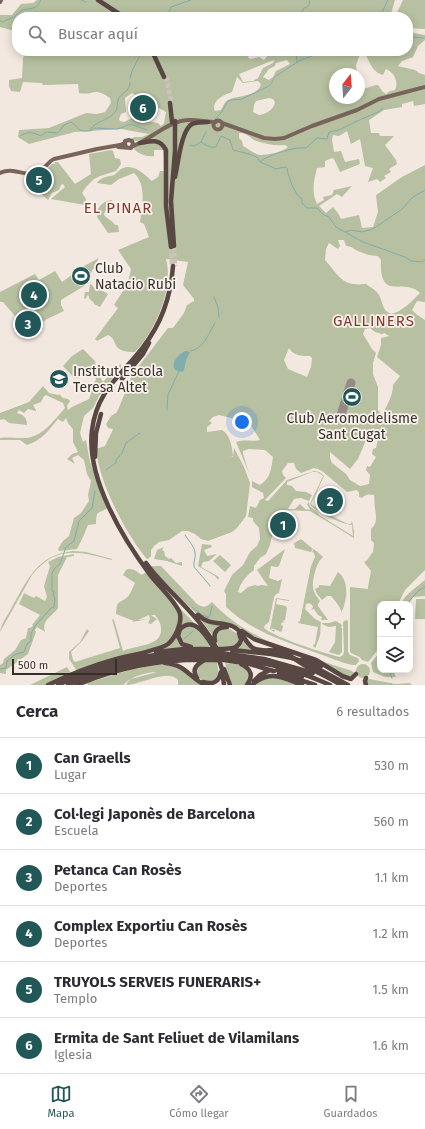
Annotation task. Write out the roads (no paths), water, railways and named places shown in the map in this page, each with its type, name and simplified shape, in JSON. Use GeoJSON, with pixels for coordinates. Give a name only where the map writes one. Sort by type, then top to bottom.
{"type":"FeatureCollection","features":[{"type":"Feature","properties":{"kind":"highway"},"geometry":{"type":"LineString","coordinates":[[98,0],[116,12]]}},
{"type":"Feature","properties":{"kind":"highway"},"geometry":{"type":"LineString","coordinates":[[103,0],[121,12]]}},
{"type":"Feature","properties":{"kind":"highway"},"geometry":{"type":"LineString","coordinates":[[156,56],[165,77]]}},
{"type":"Feature","properties":{"kind":"highway"},"geometry":{"type":"LineString","coordinates":[[171,103],[174,123],[175,148],[171,204],[173,247]]}},
{"type":"Feature","properties":{"kind":"highway"},"geometry":{"type":"LineString","coordinates":[[171,204],[178,160],[186,130],[194,123],[208,122]]}},
{"type":"Feature","properties":{"kind":"highway"},"geometry":{"type":"LineString","coordinates":[[173,247],[168,201],[173,152],[174,123]]}},
{"type":"Feature","properties":{"kind":"highway"},"geometry":{"type":"LineString","coordinates":[[142,142],[156,140],[162,143],[166,150],[166,198],[173,247]]}},
{"type":"Feature","properties":{"kind":"highway"},"geometry":{"type":"LineString","coordinates":[[93,410],[109,384],[138,353],[155,328],[167,299],[173,267],[173,285],[168,306],[161,322],[145,352],[122,379]]}},
{"type":"Feature","properties":{"kind":"highway"},"geometry":{"type":"LineString","coordinates":[[150,342],[116,382],[103,402],[95,429],[95,457],[104,486],[122,526],[143,559],[171,592],[203,625],[218,653]]}},
{"type":"Feature","properties":{"kind":"highway"},"geometry":{"type":"LineString","coordinates":[[97,474],[92,451],[92,426],[100,403],[113,381]]}},
{"type":"Feature","properties":{"kind":"highway"},"geometry":{"type":"LineString","coordinates":[[95,457],[96,433],[102,414]]}},
{"type":"Feature","properties":{"kind":"highway"},"geometry":{"type":"LineString","coordinates":[[49,685],[98,665],[160,648],[168,643],[174,636],[180,623],[181,616],[179,610],[130,544],[116,520],[90,457],[88,440]]}},
{"type":"Feature","properties":{"kind":"highway"},"geometry":{"type":"LineString","coordinates":[[144,564],[170,595],[198,623],[218,653]]}},
{"type":"Feature","properties":{"kind":"highway"},"geometry":{"type":"LineString","coordinates":[[171,592],[205,621],[235,626],[254,639],[316,660],[344,677]]}},
{"type":"Feature","properties":{"kind":"highway"},"geometry":{"type":"LineString","coordinates":[[247,685],[251,678],[251,672],[248,667],[218,653],[201,630],[195,625],[188,625],[179,631],[179,638],[184,645],[218,653],[256,661],[281,667],[330,685]]}},
{"type":"Feature","properties":{"kind":"highway"},"geometry":{"type":"LineString","coordinates":[[228,625],[239,630],[254,648],[285,652],[311,669],[341,685]]}},
{"type":"Feature","properties":{"kind":"highway"},"geometry":{"type":"LineString","coordinates":[[223,669],[215,683],[209,684],[196,676],[194,671],[196,665],[218,653],[236,647],[240,643],[241,637],[236,631],[229,627],[220,628],[215,632],[214,637],[218,653],[223,669],[230,685]]}},
{"type":"Feature","properties":{"kind":"highway"},"geometry":{"type":"LineString","coordinates":[[121,658],[160,651],[202,649]]}},
{"type":"Feature","properties":{"kind":"highway"},"geometry":{"type":"LineString","coordinates":[[58,685],[96,669],[134,659],[177,653],[252,652],[276,650]]}},
{"type":"Feature","properties":{"kind":"highway"},"geometry":{"type":"LineString","coordinates":[[252,652],[292,658],[320,665],[351,679],[356,674]]}},
{"type":"Feature","properties":{"kind":"highway"},"geometry":{"type":"LineString","coordinates":[[68,685],[104,671],[144,661],[218,653],[254,657],[282,663],[310,672],[341,685]]}},
{"type":"Feature","properties":{"kind":"highway"},"geometry":{"type":"LineString","coordinates":[[77,685],[104,674],[142,665],[171,660],[207,660]]}},
{"type":"Feature","properties":{"kind":"highway"},"geometry":{"type":"LineString","coordinates":[[303,661],[348,685]]}},
{"type":"Feature","properties":{"kind":"highway"},"geometry":{"type":"LineString","coordinates":[[238,662],[315,685]]}},
{"type":"Feature","properties":{"kind":"highway"},"geometry":{"type":"LineString","coordinates":[[142,665],[165,663],[176,665],[186,670],[197,681],[205,685]]}},
{"type":"Feature","properties":{"kind":"highway"},"geometry":{"type":"LineString","coordinates":[[223,669],[225,685]]}},
{"type":"Feature","properties":{"kind":"highway"},"geometry":{"type":"LineString","coordinates":[[272,671],[306,685]]}},
{"type":"Feature","properties":{"kind":"highway"},"geometry":{"type":"LineString","coordinates":[[251,685],[258,677],[272,671],[300,676],[323,685]]}},
{"type":"Feature","properties":{"kind":"highway"},"geometry":{"type":"LineString","coordinates":[[251,685],[264,677],[273,676],[302,685]]}},
{"type":"Feature","properties":{"kind":"highway"},"geometry":{"type":"LineString","coordinates":[[366,678],[366,685]]}},
{"type":"Feature","properties":{"kind":"main road"},"geometry":{"type":"LineString","coordinates":[[107,148],[125,145],[132,141],[142,142],[176,122],[190,120],[215,124],[220,121],[229,127],[264,138],[282,138],[357,110],[376,100],[425,86]]}},
{"type":"Feature","properties":{"kind":"main road"},"geometry":{"type":"LineString","coordinates":[[221,128],[222,123]]}},
{"type":"Feature","properties":{"kind":"main road"},"geometry":{"type":"LineString","coordinates":[[215,124],[217,129],[229,127]]}},
{"type":"Feature","properties":{"kind":"main road"},"geometry":{"type":"LineString","coordinates":[[0,173],[10,170],[35,174],[53,160],[125,145],[130,148],[132,141]]}},
{"type":"Feature","properties":{"kind":"water"},"geometry":{"type":"Polygon","coordinates":[[[186,351],[190,352],[186,360],[184,370],[182,372],[175,370],[174,364],[176,359],[180,354],[186,351]]]}},
{"type":"Feature","properties":{"kind":"waterway"},"geometry":{"type":"LineString","coordinates":[[20,12],[22,10],[34,8],[41,0]]}},
{"type":"Feature","properties":{"kind":"waterway"},"geometry":{"type":"LineString","coordinates":[[81,0],[86,2]]}},
{"type":"Feature","properties":{"kind":"waterway"},"geometry":{"type":"LineString","coordinates":[[168,12],[171,7],[191,0]]}},
{"type":"Feature","properties":{"kind":"waterway"},"geometry":{"type":"LineString","coordinates":[[302,12],[303,9],[310,3],[309,0]]}},
{"type":"Feature","properties":{"kind":"waterway"},"geometry":{"type":"LineString","coordinates":[[382,12],[388,0]]}},
{"type":"Feature","properties":{"kind":"waterway"},"geometry":{"type":"LineString","coordinates":[[0,21],[2,22],[12,18]]}},
{"type":"Feature","properties":{"kind":"waterway"},"geometry":{"type":"LineString","coordinates":[[413,37],[424,38]]}},
{"type":"Feature","properties":{"kind":"waterway"},"geometry":{"type":"LineString","coordinates":[[130,79],[132,71],[140,56]]}},
{"type":"Feature","properties":{"kind":"waterway"},"geometry":{"type":"LineString","coordinates":[[296,56],[297,62]]}},
{"type":"Feature","properties":{"kind":"waterway"},"geometry":{"type":"LineString","coordinates":[[215,119],[221,113],[228,101],[242,99],[269,86],[276,76],[299,61],[312,56]]}},
{"type":"Feature","properties":{"kind":"waterway"},"geometry":{"type":"LineString","coordinates":[[90,130],[96,124],[109,117],[116,111],[119,97],[129,88],[130,83]]}},
{"type":"Feature","properties":{"kind":"waterway"},"geometry":{"type":"LineString","coordinates":[[261,161],[270,156],[296,148],[306,148],[317,138],[327,139],[329,132],[339,130],[378,112],[383,108]]}},
{"type":"Feature","properties":{"kind":"waterway"},"geometry":{"type":"LineString","coordinates":[[20,136],[26,133],[33,133],[41,136],[46,132],[58,133],[64,125],[71,122],[80,130],[84,131],[92,131],[94,128],[118,129],[130,124],[147,130]]}},
{"type":"Feature","properties":{"kind":"waterway"},"geometry":{"type":"LineString","coordinates":[[201,142],[206,132]]}},
{"type":"Feature","properties":{"kind":"waterway"},"geometry":{"type":"LineString","coordinates":[[190,145],[194,146],[201,142],[210,147],[216,147],[221,136],[230,140],[233,150],[257,157],[260,162],[275,169],[287,168],[292,185],[299,197],[302,199],[302,203],[307,208],[317,208],[324,215],[329,217],[336,227],[345,232],[351,230],[362,232],[373,229],[402,209],[413,197],[425,190]]}},
{"type":"Feature","properties":{"kind":"waterway"},"geometry":{"type":"LineString","coordinates":[[345,232],[363,242],[405,257],[411,261],[422,262],[425,260]]}},
{"type":"Feature","properties":{"kind":"waterway"},"geometry":{"type":"LineString","coordinates":[[214,297],[218,307],[219,317]]}},
{"type":"Feature","properties":{"kind":"waterway"},"geometry":{"type":"LineString","coordinates":[[190,351],[199,348],[215,323]]}},
{"type":"Feature","properties":{"kind":"waterway"},"geometry":{"type":"LineString","coordinates":[[167,410],[168,395],[179,371]]}},
{"type":"Feature","properties":{"kind":"waterway"},"geometry":{"type":"LineString","coordinates":[[106,470],[116,463],[116,460],[122,453],[126,443],[140,433]]}},
{"type":"Feature","properties":{"kind":"waterway"},"geometry":{"type":"LineString","coordinates":[[0,669],[6,668],[7,661],[16,654],[24,652],[27,644],[31,641],[31,634],[35,626],[51,608],[54,607],[55,599],[53,594],[54,592],[52,591],[52,573],[60,564],[66,547],[74,541],[79,521],[92,508],[95,491]]}},
{"type":"Feature","properties":{"kind":"waterway"},"geometry":{"type":"LineString","coordinates":[[185,535],[195,551],[194,567],[210,586]]}},
{"type":"Feature","properties":{"kind":"waterway"},"geometry":{"type":"LineString","coordinates":[[410,601],[418,591],[425,587]]}},
{"type":"Feature","properties":{"kind":"waterway"},"geometry":{"type":"LineString","coordinates":[[206,618],[210,615],[212,606]]}},
{"type":"Feature","properties":{"kind":"waterway"},"geometry":{"type":"LineString","coordinates":[[192,607],[202,615],[209,617]]}},
{"type":"Feature","properties":{"kind":"waterway"},"geometry":{"type":"LineString","coordinates":[[184,639],[193,631]]}},
{"type":"Feature","properties":{"kind":"waterway"},"geometry":{"type":"LineString","coordinates":[[390,673],[392,678]]}},
{"type":"Feature","properties":{"kind":"tunnel"},"geometry":{"type":"LineString","coordinates":[[166,77],[172,103]]}},
{"type":"Feature","properties":{"kind":"tunnel"},"geometry":{"type":"LineString","coordinates":[[174,246],[175,266]]}},
{"type":"Feature","properties":{"kind":"tunnel"},"geometry":{"type":"LineString","coordinates":[[171,247],[172,266]]}},
{"type":"Feature","properties":{"kind":"place","name":"Ermita de Sant Feliuet de Vilamilans"},"geometry":{"type":"Point","coordinates":[143,108]}},
{"type":"Feature","properties":{"kind":"place","name":"TRUYOLS SERVEIS FUNERARIS+"},"geometry":{"type":"Point","coordinates":[39,180]}},
{"type":"Feature","properties":{"kind":"place","name":"Club Natacio Rubi"},"geometry":{"type":"Point","coordinates":[81,276]}},
{"type":"Feature","properties":{"kind":"place","name":"Complex Exportiu Can Rosès"},"geometry":{"type":"Point","coordinates":[34,295]}},
{"type":"Feature","properties":{"kind":"place","name":"Petanca Can Rosès"},"geometry":{"type":"Point","coordinates":[28,324]}},
{"type":"Feature","properties":{"kind":"place","name":"Institut Escola Teresa Altet"},"geometry":{"type":"Point","coordinates":[59,379]}},
{"type":"Feature","properties":{"kind":"place","name":"Club Aeromodelisme Sant Cugat"},"geometry":{"type":"Point","coordinates":[352,397]}},
{"type":"Feature","properties":{"kind":"place","name":"Col·legi Japonès de Barcelona"},"geometry":{"type":"Point","coordinates":[330,501]}},
{"type":"Feature","properties":{"kind":"place","name":"Can Graells"},"geometry":{"type":"Point","coordinates":[283,525]}},
{"type":"Feature","properties":{"kind":"district","name":"EL PINAR"},"geometry":{"type":"Point","coordinates":[118,208]}},
{"type":"Feature","properties":{"kind":"district","name":"GALLINERS"},"geometry":{"type":"Point","coordinates":[374,321]}}]}
